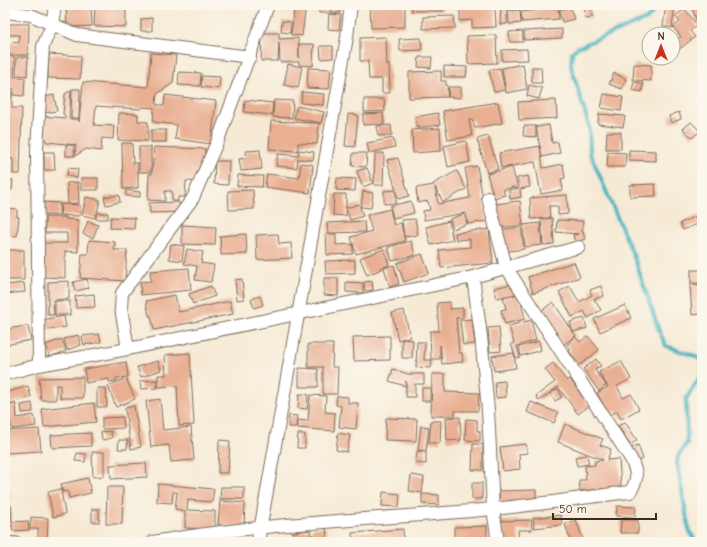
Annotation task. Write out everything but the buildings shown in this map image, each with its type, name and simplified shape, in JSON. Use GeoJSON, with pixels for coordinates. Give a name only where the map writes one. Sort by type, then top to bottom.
{"type":"FeatureCollection","features":[{"type":"Feature","properties":{"kind":"street"},"geometry":{"type":"LineString","coordinates":[[39,365],[37,149],[43,46],[52,25],[55,5]]}},
{"type":"Feature","properties":{"kind":"street"},"geometry":{"type":"LineString","coordinates":[[128,349],[121,308],[122,293],[193,198],[218,140],[268,5]]}},
{"type":"Feature","properties":{"kind":"street"},"geometry":{"type":"LineString","coordinates":[[258,542],[347,37],[351,5]]}},
{"type":"Feature","properties":{"kind":"street"},"geometry":{"type":"LineString","coordinates":[[5,12],[30,15],[77,35],[250,56]]}},
{"type":"Feature","properties":{"kind":"street"},"geometry":{"type":"LineString","coordinates":[[153,542],[187,536],[260,527],[493,509],[630,492],[636,483],[637,473],[631,459],[506,267],[488,198]]}},
{"type":"Feature","properties":{"kind":"street"},"geometry":{"type":"LineString","coordinates":[[5,374],[39,365],[128,349],[473,277],[579,246]]}},
{"type":"Feature","properties":{"kind":"street"},"geometry":{"type":"LineString","coordinates":[[473,277],[481,336],[488,410],[493,509],[498,542]]}},
{"type":"Feature","properties":{"kind":"waterway"},"geometry":{"type":"LineString","coordinates":[[651,5],[652,13],[647,19],[578,47],[572,52],[571,66],[589,126],[590,153],[634,257],[660,333],[666,346],[695,356],[702,361]]}},
{"type":"Feature","properties":{"kind":"waterway"},"geometry":{"type":"LineString","coordinates":[[696,542],[689,530],[677,463],[678,456],[687,443],[686,399],[702,374]]}}]}
